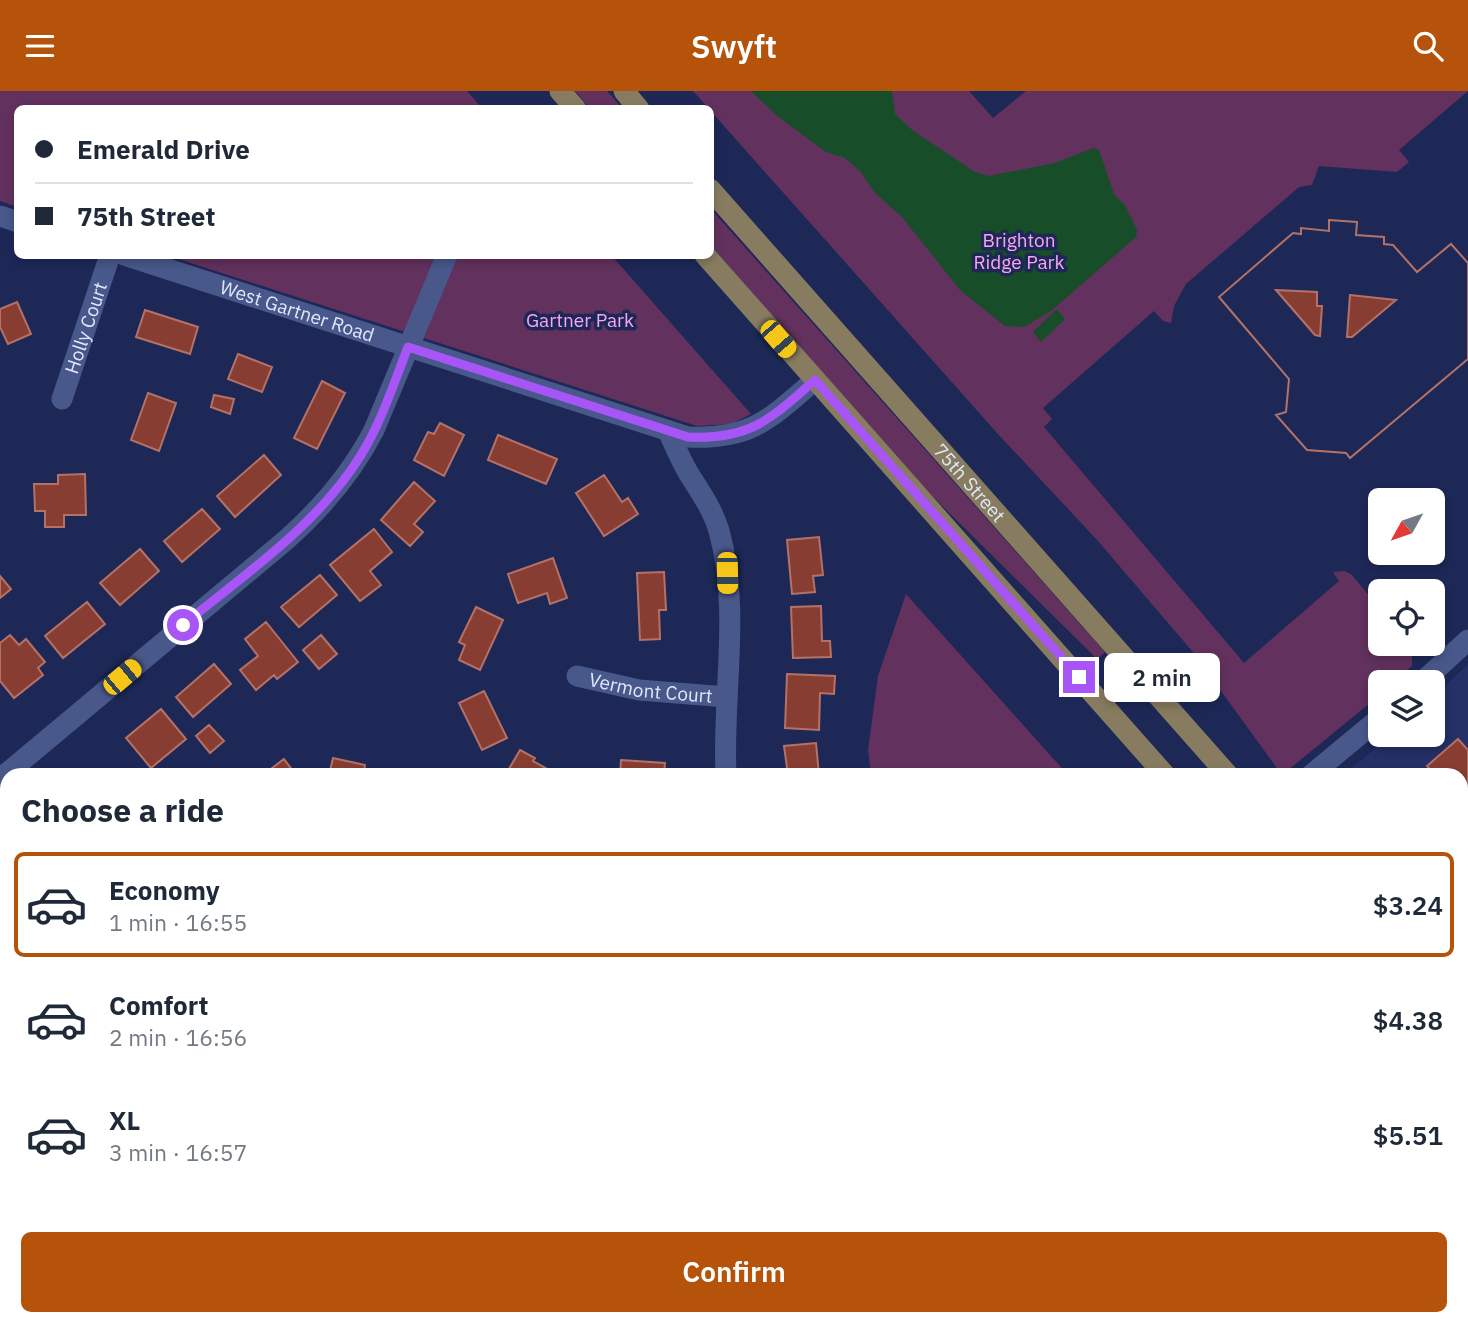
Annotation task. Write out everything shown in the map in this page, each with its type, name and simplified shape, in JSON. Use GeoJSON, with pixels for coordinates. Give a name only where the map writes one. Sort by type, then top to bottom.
{"type":"FeatureCollection","features":[{"type":"Feature","properties":{"kind":"main road"},"geometry":{"type":"LineString","coordinates":[[560,91],[572,105]]}},
{"type":"Feature","properties":{"kind":"main road"},"geometry":{"type":"LineString","coordinates":[[624,91],[636,105]]}},
{"type":"Feature","properties":{"kind":"main road","name":"75th Street"},"geometry":{"type":"LineString","coordinates":[[714,194],[1222,768]]}},
{"type":"Feature","properties":{"kind":"main road"},"geometry":{"type":"LineString","coordinates":[[709,259],[1160,768]]}},
{"type":"Feature","properties":{"kind":"street","name":"Holly Court"},"geometry":{"type":"LineString","coordinates":[[62,399],[109,259]]}},
{"type":"Feature","properties":{"kind":"street","name":"West Gartner Road"},"geometry":{"type":"LineString","coordinates":[[136,259],[688,437],[709,438],[741,433],[771,417],[815,380]]}},
{"type":"Feature","properties":{"kind":"street"},"geometry":{"type":"LineString","coordinates":[[10,768],[286,540],[326,502],[361,455],[445,259]]}},
{"type":"Feature","properties":{"kind":"street"},"geometry":{"type":"LineString","coordinates":[[668,431],[688,473],[709,506],[723,548],[727,573],[729,628],[726,768]]}},
{"type":"Feature","properties":{"kind":"street"},"geometry":{"type":"LineString","coordinates":[[1435,670],[1468,640]]}},
{"type":"Feature","properties":{"kind":"street","name":"Vermont Court"},"geometry":{"type":"LineString","coordinates":[[577,676],[639,690],[727,697]]}},
{"type":"Feature","properties":{"kind":"street"},"geometry":{"type":"LineString","coordinates":[[1319,768],[1368,727]]}},
{"type":"Feature","properties":{"kind":"shaded area"},"geometry":{"type":"Polygon","coordinates":[[[751,91],[892,91],[895,114],[912,130],[975,172],[989,176],[1055,163],[1093,148],[1099,150],[1114,194],[1125,205],[1137,230],[1136,237],[1051,311],[1024,327],[1005,326],[960,290],[902,217],[874,192],[861,172],[845,158],[826,152],[777,116],[751,91]]]}},
{"type":"Feature","properties":{"kind":"shaded area"},"geometry":{"type":"Polygon","coordinates":[[[1057,309],[1065,319],[1041,342],[1033,332],[1057,309]]]}},
{"type":"Feature","properties":{"kind":"shaded area"},"geometry":{"type":"Polygon","coordinates":[[[1468,664],[1468,768],[1352,768],[1377,747],[1445,747],[1445,686],[1468,664]]]}},
{"type":"Feature","properties":{"kind":"green space"},"geometry":{"type":"Polygon","coordinates":[[[0,91],[467,91],[479,105],[14,105],[14,206],[0,201],[0,91]]]}},
{"type":"Feature","properties":{"kind":"green space"},"geometry":{"type":"Polygon","coordinates":[[[575,91],[607,91],[619,105],[587,105],[575,91]]]}},
{"type":"Feature","properties":{"kind":"green space","name":"Brighton Ridge Park"},"geometry":{"type":"Polygon","coordinates":[[[693,91],[969,91],[993,118],[1026,91],[1468,91],[1399,150],[1409,162],[1397,172],[1319,166],[1312,185],[1299,187],[1186,284],[1174,306],[1171,323],[1163,321],[1154,311],[1043,408],[1052,419],[1044,427],[1244,663],[1339,581],[1333,572],[1344,571],[1351,574],[1368,594],[1368,656],[1412,656],[1412,666],[1408,670],[1368,670],[1368,705],[1291,768],[1277,768],[1192,651],[1098,541],[997,433],[714,115],[714,105],[705,105],[693,91]]]}},
{"type":"Feature","properties":{"kind":"green space"},"geometry":{"type":"Polygon","coordinates":[[[714,212],[1105,652],[1097,659],[929,493],[714,249],[714,212]]]}},
{"type":"Feature","properties":{"kind":"green space","name":"Gartner Park"},"geometry":{"type":"Polygon","coordinates":[[[178,259],[615,259],[751,414],[732,424],[697,426],[178,259]]]}},
{"type":"Feature","properties":{"kind":"green space"},"geometry":{"type":"Polygon","coordinates":[[[906,594],[1062,768],[870,768],[868,750],[878,676],[906,594]]]}},
{"type":"Feature","properties":{"kind":"building"},"geometry":{"type":"Polygon","coordinates":[[[1329,220],[1357,222],[1356,235],[1384,237],[1384,244],[1393,245],[1417,272],[1451,244],[1468,263],[1468,359],[1350,458],[1346,453],[1307,450],[1276,415],[1286,412],[1289,379],[1219,297],[1293,233],[1301,234],[1301,228],[1329,231],[1329,220]],[[1276,290],[1315,335],[1320,336],[1322,306],[1317,306],[1317,292],[1276,290]],[[1350,295],[1347,337],[1352,337],[1396,300],[1350,295]]]}},
{"type":"Feature","properties":{"kind":"building"},"geometry":{"type":"Polygon","coordinates":[[[1329,220],[1357,222],[1356,235],[1384,237],[1384,244],[1393,245],[1417,272],[1451,244],[1468,263],[1468,359],[1350,458],[1346,453],[1307,450],[1276,415],[1286,412],[1289,379],[1219,297],[1293,233],[1301,234],[1301,228],[1329,231],[1329,220]]]}},
{"type":"Feature","properties":{"kind":"building"},"geometry":{"type":"Polygon","coordinates":[[[17,302],[31,334],[8,344],[0,327],[0,309],[17,302]]]}},
{"type":"Feature","properties":{"kind":"building"},"geometry":{"type":"Polygon","coordinates":[[[145,310],[198,327],[190,354],[136,337],[145,310]]]}},
{"type":"Feature","properties":{"kind":"building"},"geometry":{"type":"Polygon","coordinates":[[[238,354],[272,367],[262,392],[228,379],[238,354]]]}},
{"type":"Feature","properties":{"kind":"building"},"geometry":{"type":"Polygon","coordinates":[[[322,381],[345,393],[317,449],[294,438],[322,381]]]}},
{"type":"Feature","properties":{"kind":"building"},"geometry":{"type":"Polygon","coordinates":[[[148,393],[176,403],[159,451],[131,440],[148,393]]]}},
{"type":"Feature","properties":{"kind":"building"},"geometry":{"type":"Polygon","coordinates":[[[214,395],[234,399],[230,414],[211,407],[214,395]]]}},
{"type":"Feature","properties":{"kind":"building"},"geometry":{"type":"Polygon","coordinates":[[[440,423],[464,435],[444,476],[414,460],[428,432],[434,434],[440,423]]]}},
{"type":"Feature","properties":{"kind":"building"},"geometry":{"type":"Polygon","coordinates":[[[498,435],[557,459],[546,484],[488,460],[498,435]]]}},
{"type":"Feature","properties":{"kind":"building"},"geometry":{"type":"Polygon","coordinates":[[[264,455],[281,475],[235,517],[217,496],[264,455]]]}},
{"type":"Feature","properties":{"kind":"building"},"geometry":{"type":"Polygon","coordinates":[[[85,474],[86,515],[64,515],[64,527],[45,527],[45,511],[35,511],[34,484],[58,484],[58,475],[85,474]]]}},
{"type":"Feature","properties":{"kind":"building"},"geometry":{"type":"Polygon","coordinates":[[[604,475],[622,502],[628,498],[638,514],[604,536],[576,493],[604,475]]]}},
{"type":"Feature","properties":{"kind":"building"},"geometry":{"type":"Polygon","coordinates":[[[414,482],[435,501],[414,524],[423,532],[410,546],[381,520],[414,482]]]}},
{"type":"Feature","properties":{"kind":"building"},"geometry":{"type":"Polygon","coordinates":[[[202,509],[220,529],[182,562],[164,541],[202,509]]]}},
{"type":"Feature","properties":{"kind":"building"},"geometry":{"type":"Polygon","coordinates":[[[374,529],[392,552],[370,571],[381,585],[360,601],[330,565],[374,529]]]}},
{"type":"Feature","properties":{"kind":"building"},"geometry":{"type":"Polygon","coordinates":[[[819,537],[823,575],[813,576],[815,592],[792,594],[787,540],[819,537]]]}},
{"type":"Feature","properties":{"kind":"building"},"geometry":{"type":"Polygon","coordinates":[[[140,549],[159,571],[120,605],[100,583],[140,549]]]}},
{"type":"Feature","properties":{"kind":"building"},"geometry":{"type":"Polygon","coordinates":[[[553,558],[567,598],[550,604],[547,593],[518,603],[508,574],[553,558]]]}},
{"type":"Feature","properties":{"kind":"building"},"geometry":{"type":"Polygon","coordinates":[[[664,572],[666,610],[659,610],[660,639],[640,640],[637,573],[664,572]]]}},
{"type":"Feature","properties":{"kind":"building"},"geometry":{"type":"Polygon","coordinates":[[[320,575],[337,595],[299,627],[281,607],[320,575]]]}},
{"type":"Feature","properties":{"kind":"building"},"geometry":{"type":"Polygon","coordinates":[[[0,576],[11,589],[0,598],[0,576]]]}},
{"type":"Feature","properties":{"kind":"building"},"geometry":{"type":"Polygon","coordinates":[[[87,602],[105,624],[63,658],[45,636],[87,602]]]}},
{"type":"Feature","properties":{"kind":"building"},"geometry":{"type":"Polygon","coordinates":[[[821,606],[822,641],[830,641],[831,657],[793,658],[791,607],[821,606]]]}},
{"type":"Feature","properties":{"kind":"building"},"geometry":{"type":"Polygon","coordinates":[[[476,607],[503,620],[480,670],[459,660],[465,645],[459,642],[476,607]]]}},
{"type":"Feature","properties":{"kind":"building"},"geometry":{"type":"Polygon","coordinates":[[[266,622],[298,662],[277,679],[274,675],[256,690],[240,670],[258,656],[245,639],[266,622]]]}},
{"type":"Feature","properties":{"kind":"building"},"geometry":{"type":"Polygon","coordinates":[[[10,635],[19,645],[26,639],[45,662],[38,668],[43,675],[14,698],[0,681],[0,643],[10,635]]]}},
{"type":"Feature","properties":{"kind":"building"},"geometry":{"type":"Polygon","coordinates":[[[321,635],[337,654],[319,669],[303,650],[321,635]]]}},
{"type":"Feature","properties":{"kind":"building"},"geometry":{"type":"Polygon","coordinates":[[[214,664],[231,684],[193,717],[176,697],[214,664]]]}},
{"type":"Feature","properties":{"kind":"building"},"geometry":{"type":"Polygon","coordinates":[[[787,674],[835,676],[834,694],[820,693],[819,730],[785,728],[787,674]]]}},
{"type":"Feature","properties":{"kind":"building"},"geometry":{"type":"Polygon","coordinates":[[[484,691],[507,738],[482,750],[459,703],[484,691]]]}},
{"type":"Feature","properties":{"kind":"building"},"geometry":{"type":"Polygon","coordinates":[[[161,709],[186,739],[151,768],[126,738],[161,709]]]}},
{"type":"Feature","properties":{"kind":"building"},"geometry":{"type":"Polygon","coordinates":[[[209,725],[224,741],[210,753],[196,736],[209,725]]]}},
{"type":"Feature","properties":{"kind":"building"},"geometry":{"type":"Polygon","coordinates":[[[1458,739],[1468,750],[1468,768],[1427,766],[1458,739]]]}},
{"type":"Feature","properties":{"kind":"building"},"geometry":{"type":"Polygon","coordinates":[[[816,743],[818,768],[787,768],[784,746],[816,743]]]}},
{"type":"Feature","properties":{"kind":"building"},"geometry":{"type":"Polygon","coordinates":[[[520,750],[535,758],[533,761],[546,768],[510,768],[520,750]]]}},
{"type":"Feature","properties":{"kind":"building"},"geometry":{"type":"Polygon","coordinates":[[[333,758],[365,765],[365,768],[331,768],[333,758]]]}},
{"type":"Feature","properties":{"kind":"building"},"geometry":{"type":"Polygon","coordinates":[[[284,759],[291,768],[272,768],[284,759]]]}},
{"type":"Feature","properties":{"kind":"building"},"geometry":{"type":"Polygon","coordinates":[[[621,760],[665,763],[665,768],[620,768],[621,760]]]}},
{"type":"Feature","properties":{"kind":"route"},"geometry":{"type":"LineString","coordinates":[[183,625],[286,540],[326,502],[361,455],[408,347],[688,437],[728,436],[755,427],[815,380],[1079,677]]}}]}
